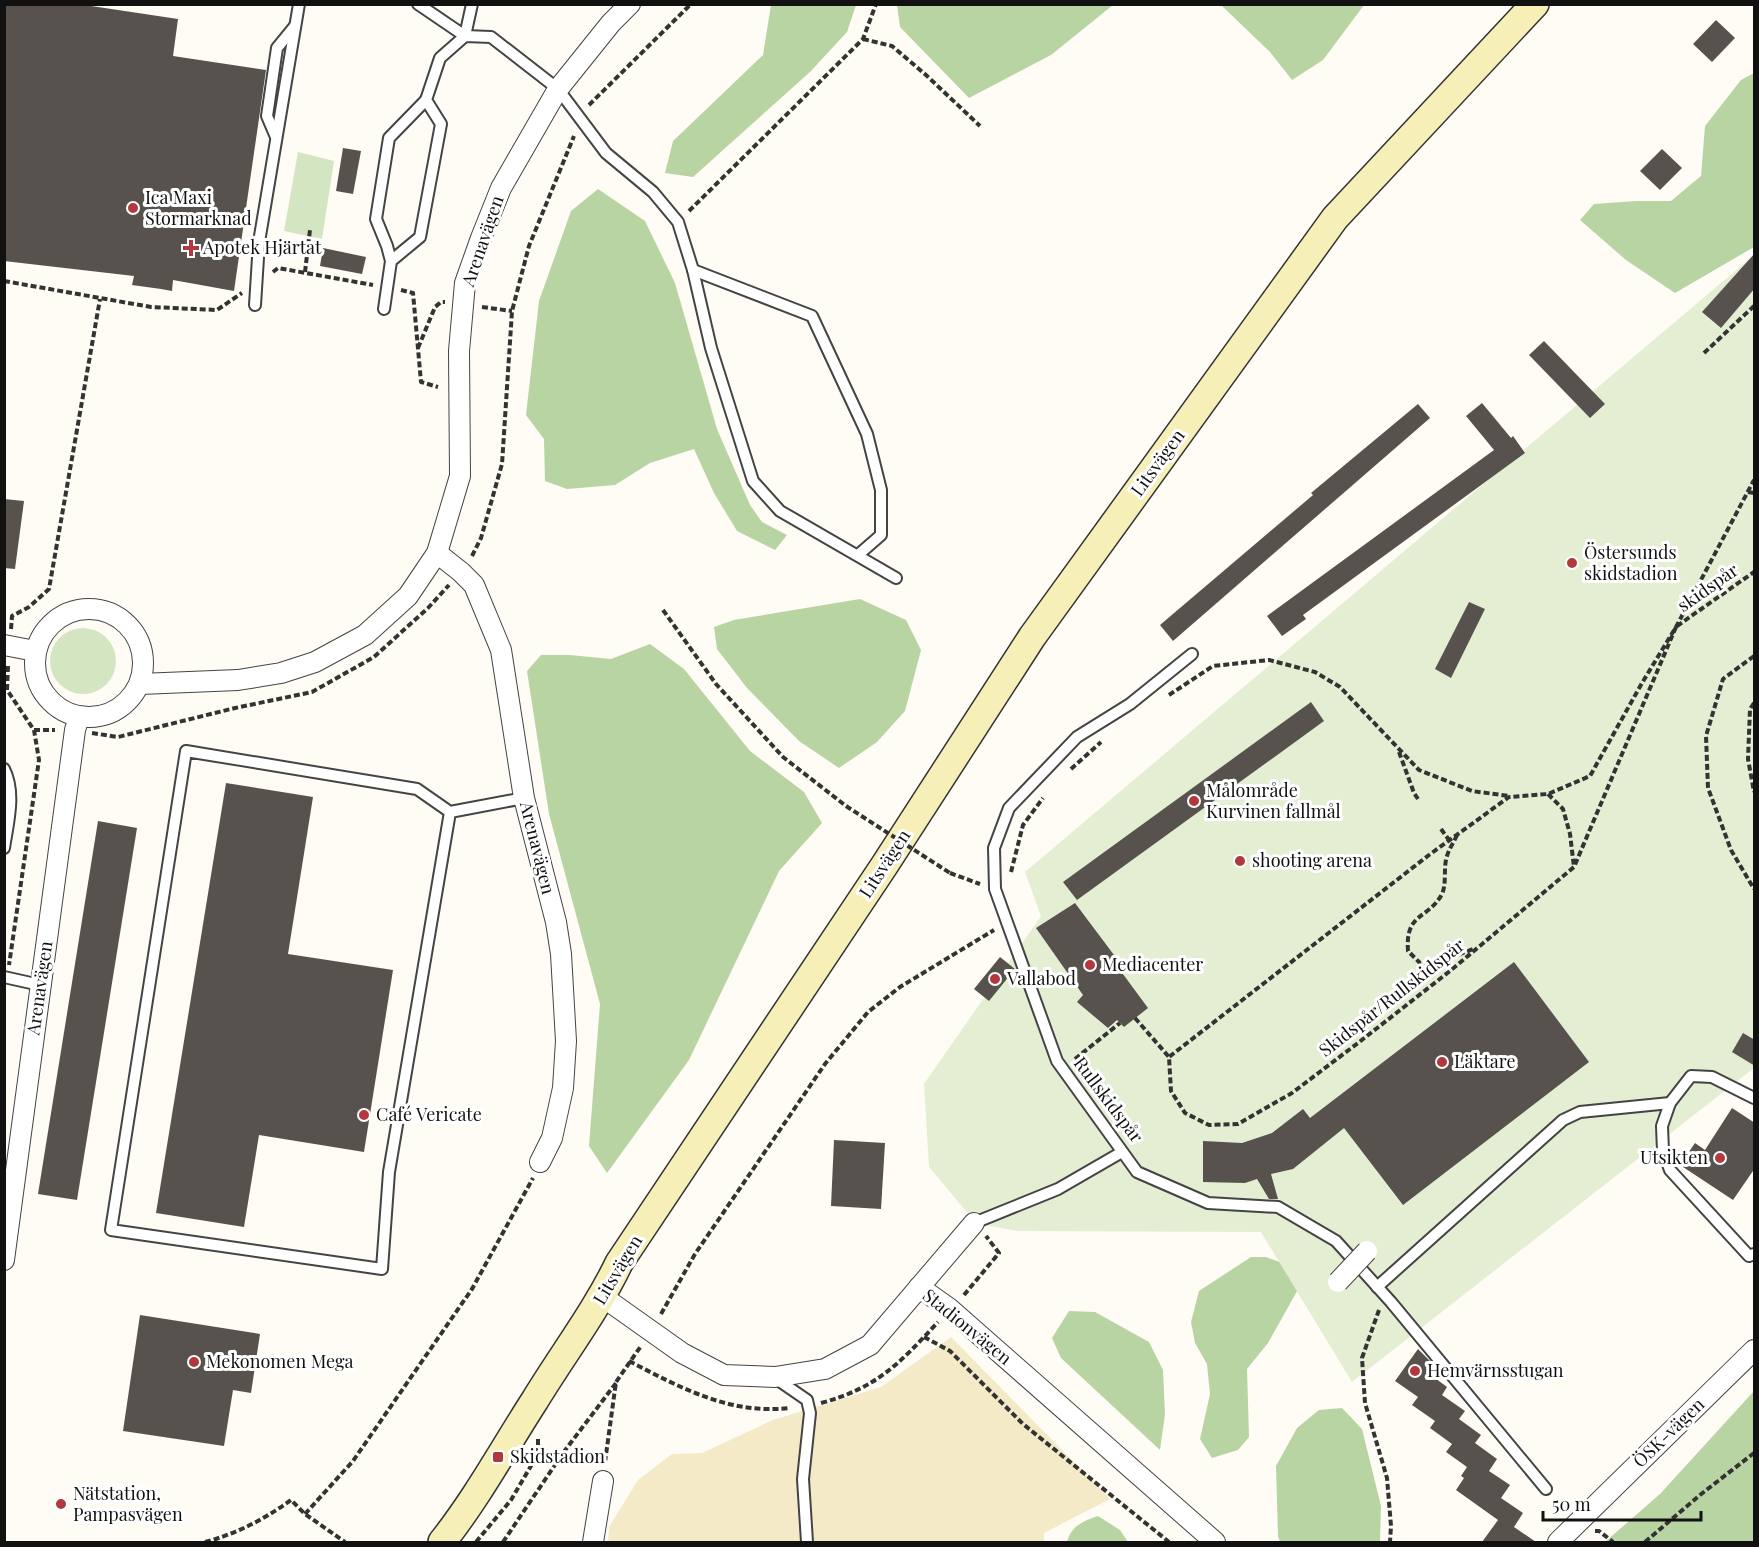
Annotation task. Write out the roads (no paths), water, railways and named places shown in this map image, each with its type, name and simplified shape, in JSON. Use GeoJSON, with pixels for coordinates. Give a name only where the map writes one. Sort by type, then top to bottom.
{"type":"FeatureCollection","features":[{"type":"Feature","properties":{"kind":"main road","name":"Litsvägen"},"geometry":{"type":"LineString","coordinates":[[449,1536],[536,1397],[603,1297],[619,1263],[884,866],[1032,638],[1335,218],[1535,4]]}},
{"type":"Feature","properties":{"kind":"street","name":"Arenavägen"},"geometry":{"type":"LineString","coordinates":[[140,684],[238,680],[281,673],[315,662],[365,635],[408,596],[437,553],[460,476],[459,351],[465,283],[501,188],[558,89],[611,23],[630,4]]}},
{"type":"Feature","properties":{"kind":"street","name":"Arenavägen"},"geometry":{"type":"LineString","coordinates":[[437,553],[474,585],[501,650],[524,798],[556,922],[561,954],[566,1041],[563,1088],[552,1138],[540,1162]]}},
{"type":"Feature","properties":{"kind":"street"},"geometry":{"type":"LineString","coordinates":[[95,608],[116,615],[131,627],[141,643],[144,665],[140,684],[133,696],[115,711],[77,724],[59,709],[40,688],[34,670],[35,651],[43,632],[54,621],[71,611],[95,608]]}},
{"type":"Feature","properties":{"kind":"street"},"geometry":{"type":"LineString","coordinates":[[4,645],[35,651]]}},
{"type":"Feature","properties":{"kind":"street","name":"Arenavägen"},"geometry":{"type":"LineString","coordinates":[[4,1260],[77,724]]}},
{"type":"Feature","properties":{"kind":"street"},"geometry":{"type":"LineString","coordinates":[[919,1287],[974,1223]]}},
{"type":"Feature","properties":{"kind":"street"},"geometry":{"type":"LineString","coordinates":[[1338,1282],[1367,1251]]}},
{"type":"Feature","properties":{"kind":"street","name":"Stadionvägen"},"geometry":{"type":"LineString","coordinates":[[603,1297],[682,1353],[724,1375],[775,1377],[825,1369],[870,1345],[919,1287],[950,1309],[1215,1542]]}},
{"type":"Feature","properties":{"kind":"street","name":"ÖSK-vägen"},"geometry":{"type":"LineString","coordinates":[[1558,1542],[1755,1350]]}},
{"type":"Feature","properties":{"kind":"street"},"geometry":{"type":"LineString","coordinates":[[592,1542],[603,1480]]}},
{"type":"Feature","properties":{"kind":"lane"},"geometry":{"type":"LineString","coordinates":[[255,305],[259,242],[299,4]]}},
{"type":"Feature","properties":{"kind":"lane"},"geometry":{"type":"LineString","coordinates":[[418,4],[465,36],[491,37],[558,89],[606,153],[653,192],[678,222],[693,270],[711,348],[753,482],[780,511],[896,578]]}},
{"type":"Feature","properties":{"kind":"lane"},"geometry":{"type":"LineString","coordinates":[[384,309],[391,261],[376,219],[389,138],[426,100],[440,58],[465,36],[472,4]]}},
{"type":"Feature","properties":{"kind":"lane"},"geometry":{"type":"LineString","coordinates":[[391,261],[420,237],[441,124],[426,100]]}},
{"type":"Feature","properties":{"kind":"lane"},"geometry":{"type":"LineString","coordinates":[[693,270],[812,316],[867,434],[881,490],[881,535],[858,555]]}},
{"type":"Feature","properties":{"kind":"lane"},"geometry":{"type":"LineString","coordinates":[[1192,654],[1130,704],[1077,737],[1009,808],[994,848],[995,890],[1057,1061],[1137,1172],[1208,1203],[1278,1207],[1336,1241],[1546,1489]]}},
{"type":"Feature","properties":{"kind":"lane"},"geometry":{"type":"LineString","coordinates":[[450,812],[389,1172],[382,1269],[111,1230],[186,752],[417,789],[450,812],[524,798]]}},
{"type":"Feature","properties":{"kind":"lane"},"geometry":{"type":"LineString","coordinates":[[4,769],[8,777],[11,804],[4,848]]}},
{"type":"Feature","properties":{"kind":"lane"},"geometry":{"type":"LineString","coordinates":[[4,977],[40,985]]}},
{"type":"Feature","properties":{"kind":"lane"},"geometry":{"type":"LineString","coordinates":[[1755,1098],[1712,1077],[1690,1076],[1670,1103],[1662,1126],[1663,1151],[1670,1170],[1749,1256],[1755,1254]]}},
{"type":"Feature","properties":{"kind":"lane"},"geometry":{"type":"LineString","coordinates":[[1377,1287],[1563,1120],[1580,1112],[1670,1103]]}},
{"type":"Feature","properties":{"kind":"lane"},"geometry":{"type":"LineString","coordinates":[[974,1223],[1058,1189],[1122,1152]]}},
{"type":"Feature","properties":{"kind":"lane"},"geometry":{"type":"LineString","coordinates":[[775,1377],[807,1400],[810,1413],[803,1479],[807,1542]]}},
{"type":"Feature","properties":{"kind":"place","name":"Ica Maxi Stormarknad"},"geometry":{"type":"Point","coordinates":[133,208]}},
{"type":"Feature","properties":{"kind":"place","name":"Apotek Hjärtat"},"geometry":{"type":"Point","coordinates":[191,248]}},
{"type":"Feature","properties":{"kind":"place","name":"Östersunds skidstadion"},"geometry":{"type":"Point","coordinates":[1572,563]}},
{"type":"Feature","properties":{"kind":"place","name":"Målområde Kurvinen fallmål"},"geometry":{"type":"Point","coordinates":[1194,801]}},
{"type":"Feature","properties":{"kind":"place","name":"shooting arena"},"geometry":{"type":"Point","coordinates":[1240,861]}},
{"type":"Feature","properties":{"kind":"place","name":"Mediacenter"},"geometry":{"type":"Point","coordinates":[1090,965]}},
{"type":"Feature","properties":{"kind":"place","name":"Vallabod"},"geometry":{"type":"Point","coordinates":[995,979]}},
{"type":"Feature","properties":{"kind":"place","name":"Läktare"},"geometry":{"type":"Point","coordinates":[1442,1062]}},
{"type":"Feature","properties":{"kind":"place","name":"Café Vericate"},"geometry":{"type":"Point","coordinates":[364,1115]}},
{"type":"Feature","properties":{"kind":"place","name":"Utsikten"},"geometry":{"type":"Point","coordinates":[1720,1158]}},
{"type":"Feature","properties":{"kind":"place","name":"Mekonomen Mega"},"geometry":{"type":"Point","coordinates":[194,1362]}},
{"type":"Feature","properties":{"kind":"place","name":"Hemvärnsstugan"},"geometry":{"type":"Point","coordinates":[1415,1371]}},
{"type":"Feature","properties":{"kind":"place","name":"Skidstadion"},"geometry":{"type":"Point","coordinates":[498,1457]}},
{"type":"Feature","properties":{"kind":"place","name":"Nätstation, Pampasvägen"},"geometry":{"type":"Point","coordinates":[61,1504]}}]}
